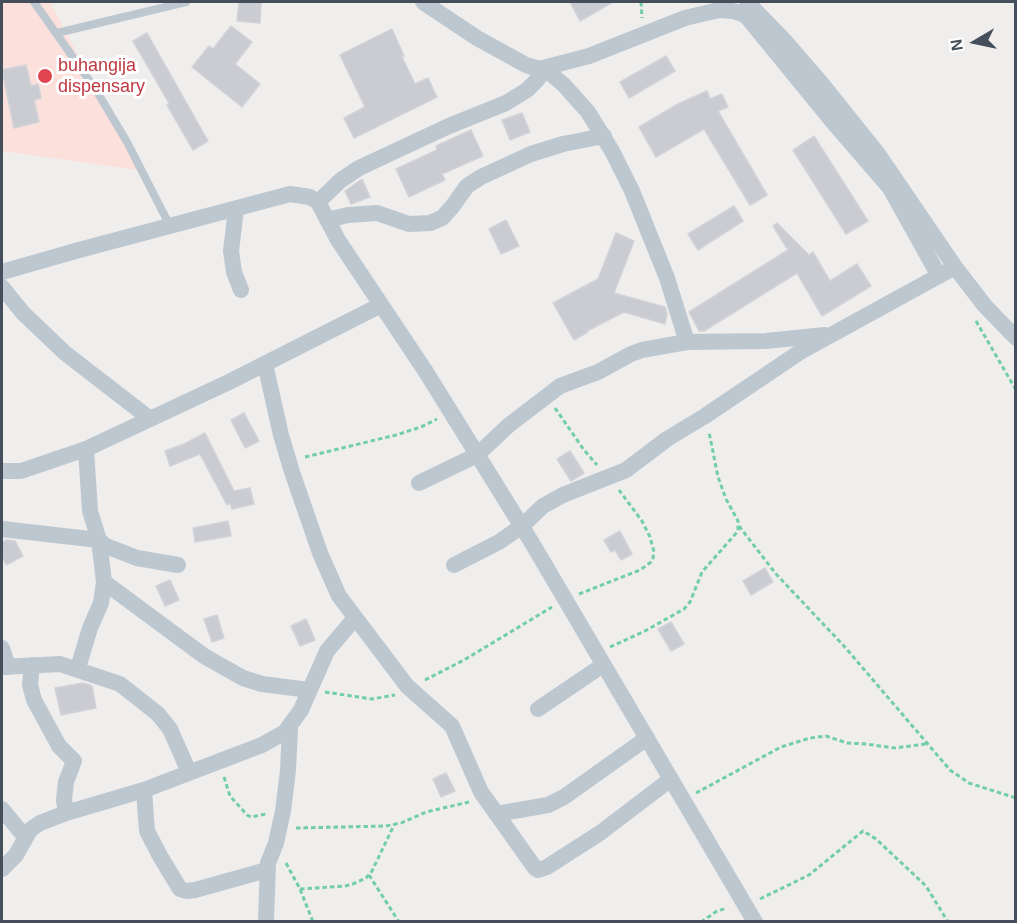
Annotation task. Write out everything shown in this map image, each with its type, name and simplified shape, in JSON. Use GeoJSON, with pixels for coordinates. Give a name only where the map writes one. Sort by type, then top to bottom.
{"type":"FeatureCollection","features":[{"type":"Feature","properties":{"kind":"street"},"geometry":{"type":"LineString","coordinates":[[423,2],[505,54],[533,68],[544,69],[589,56],[686,18],[719,10],[742,14],[747,17],[890,188],[939,276]]}},
{"type":"Feature","properties":{"kind":"street"},"geometry":{"type":"LineString","coordinates":[[748,2],[822,84],[878,154],[955,267],[985,306],[1016,338]]}},
{"type":"Feature","properties":{"kind":"street"},"geometry":{"type":"LineString","coordinates":[[544,69],[576,97],[604,136],[632,190],[667,278],[687,342]]}},
{"type":"Feature","properties":{"kind":"street"},"geometry":{"type":"LineString","coordinates":[[318,202],[341,180],[358,168],[449,126],[506,103],[537,80],[544,69]]}},
{"type":"Feature","properties":{"kind":"street"},"geometry":{"type":"LineString","coordinates":[[327,220],[348,215],[376,213],[409,224],[430,223],[442,218],[467,186],[481,177],[531,154],[563,144],[604,136]]}},
{"type":"Feature","properties":{"kind":"street"},"geometry":{"type":"LineString","coordinates":[[2,273],[79,249],[290,194],[310,197],[318,202],[338,240],[522,526],[756,921]]}},
{"type":"Feature","properties":{"kind":"street"},"geometry":{"type":"LineString","coordinates":[[236,209],[231,251],[234,272],[241,290]]}},
{"type":"Feature","properties":{"kind":"street"},"geometry":{"type":"LineString","coordinates":[[454,566],[499,542],[522,526],[543,506],[563,495],[609,479],[626,470],[667,439],[770,371],[955,267]]}},
{"type":"Feature","properties":{"kind":"street"},"geometry":{"type":"LineString","coordinates":[[2,287],[23,313],[65,353],[149,418]]}},
{"type":"Feature","properties":{"kind":"street"},"geometry":{"type":"LineString","coordinates":[[2,471],[21,471],[86,449],[265,364],[381,305]]}},
{"type":"Feature","properties":{"kind":"street"},"geometry":{"type":"LineString","coordinates":[[419,483],[477,455],[509,425],[565,383],[598,372],[642,350],[687,342],[766,341],[833,334]]}},
{"type":"Feature","properties":{"kind":"street"},"geometry":{"type":"LineString","coordinates":[[265,364],[289,462],[320,553],[339,596],[410,690],[452,726],[486,800],[527,860],[538,870],[547,867],[600,833],[671,778]]}},
{"type":"Feature","properties":{"kind":"street"},"geometry":{"type":"LineString","coordinates":[[78,668],[90,628],[100,606],[104,582],[99,540],[90,510],[86,449]]}},
{"type":"Feature","properties":{"kind":"street"},"geometry":{"type":"LineString","coordinates":[[2,528],[99,540],[106,546],[137,558],[178,565]]}},
{"type":"Feature","properties":{"kind":"street"},"geometry":{"type":"LineString","coordinates":[[104,582],[204,656],[243,678],[262,684],[317,691]]}},
{"type":"Feature","properties":{"kind":"street"},"geometry":{"type":"LineString","coordinates":[[2,869],[16,855],[30,831],[66,813],[144,790],[281,736],[290,728],[317,691],[327,651],[355,618]]}},
{"type":"Feature","properties":{"kind":"street"},"geometry":{"type":"LineString","coordinates":[[2,648],[5,667],[60,664],[78,668],[120,684],[158,714],[170,729],[189,772]]}},
{"type":"Feature","properties":{"kind":"street"},"geometry":{"type":"LineString","coordinates":[[538,709],[600,659]]}},
{"type":"Feature","properties":{"kind":"street"},"geometry":{"type":"LineString","coordinates":[[32,665],[30,685],[34,700],[62,750],[74,761],[66,782],[64,800],[66,813]]}},
{"type":"Feature","properties":{"kind":"street"},"geometry":{"type":"LineString","coordinates":[[266,921],[267,870],[283,811],[290,728]]}},
{"type":"Feature","properties":{"kind":"street"},"geometry":{"type":"LineString","coordinates":[[496,814],[548,805],[564,797],[647,738]]}},
{"type":"Feature","properties":{"kind":"street"},"geometry":{"type":"LineString","coordinates":[[144,790],[147,831],[159,856],[180,889],[195,890],[267,870]]}},
{"type":"Feature","properties":{"kind":"street"},"geometry":{"type":"LineString","coordinates":[[7,814],[30,831]]}},
{"type":"Feature","properties":{"kind":"lane"},"geometry":{"type":"LineString","coordinates":[[34,2],[96,90],[127,142],[170,226]]}},
{"type":"Feature","properties":{"kind":"lane"},"geometry":{"type":"LineString","coordinates":[[57,33],[186,2]]}},
{"type":"Feature","properties":{"kind":"path"},"geometry":{"type":"LineString","coordinates":[[975,319],[1016,390]]}},
{"type":"Feature","properties":{"kind":"path"},"geometry":{"type":"LineString","coordinates":[[317,691],[380,699],[410,690],[503,638],[566,599],[640,570],[651,562],[653,545],[642,521],[584,450],[548,396]]}},
{"type":"Feature","properties":{"kind":"path"},"geometry":{"type":"LineString","coordinates":[[289,462],[421,427],[430,424],[449,410]]}},
{"type":"Feature","properties":{"kind":"path"},"geometry":{"type":"LineString","coordinates":[[705,416],[718,477],[726,499],[739,526],[780,580],[844,646],[950,770],[963,780],[1016,798]]}},
{"type":"Feature","properties":{"kind":"path"},"geometry":{"type":"LineString","coordinates":[[600,659],[684,609],[690,602],[702,572],[732,540],[739,526]]}},
{"type":"Feature","properties":{"kind":"path"},"geometry":{"type":"LineString","coordinates":[[683,799],[711,786],[770,752],[801,740],[826,736],[847,743],[894,748],[927,744]]}},
{"type":"Feature","properties":{"kind":"path"},"geometry":{"type":"LineString","coordinates":[[231,756],[224,780],[230,796],[243,812],[251,817],[283,811]]}},
{"type":"Feature","properties":{"kind":"path"},"geometry":{"type":"LineString","coordinates":[[280,828],[394,825],[448,806],[486,800]]}},
{"type":"Feature","properties":{"kind":"path"},"geometry":{"type":"LineString","coordinates":[[300,889],[353,885],[369,875],[394,825]]}},
{"type":"Feature","properties":{"kind":"path"},"geometry":{"type":"LineString","coordinates":[[701,921],[717,910],[762,898],[809,875],[863,831],[876,839],[926,886],[948,921]]}},
{"type":"Feature","properties":{"kind":"path"},"geometry":{"type":"LineString","coordinates":[[274,850],[283,859],[300,889],[313,921]]}},
{"type":"Feature","properties":{"kind":"path"},"geometry":{"type":"LineString","coordinates":[[369,875],[399,921]]}},
{"type":"Feature","properties":{"kind":"shaded area","name":"buhangija dispensary"},"geometry":{"type":"Polygon","coordinates":[[[2,2],[50,2],[138,170],[2,151],[2,2]]]}},
{"type":"Feature","properties":{"kind":"building"},"geometry":{"type":"Polygon","coordinates":[[[239,2],[261,2],[260,23],[237,21],[239,2]]]}},
{"type":"Feature","properties":{"kind":"building"},"geometry":{"type":"Polygon","coordinates":[[[570,2],[613,2],[580,21],[570,2]]]}},
{"type":"Feature","properties":{"kind":"building"},"geometry":{"type":"Polygon","coordinates":[[[231,26],[252,42],[235,64],[260,84],[242,107],[192,67],[209,46],[213,49],[231,26]]]}},
{"type":"Feature","properties":{"kind":"building"},"geometry":{"type":"Polygon","coordinates":[[[392,29],[415,84],[428,78],[437,97],[354,138],[344,118],[365,107],[340,55],[392,29]]]}},
{"type":"Feature","properties":{"kind":"building"},"geometry":{"type":"Polygon","coordinates":[[[147,33],[208,141],[193,150],[133,41],[147,33]]]}},
{"type":"Feature","properties":{"kind":"building"},"geometry":{"type":"Polygon","coordinates":[[[666,56],[675,71],[629,98],[620,82],[666,56]]]}},
{"type":"Feature","properties":{"kind":"building"},"geometry":{"type":"Polygon","coordinates":[[[26,65],[31,86],[38,84],[41,98],[34,100],[39,122],[14,128],[2,70],[26,65]]]}},
{"type":"Feature","properties":{"kind":"building"},"geometry":{"type":"Polygon","coordinates":[[[707,91],[710,99],[722,94],[728,107],[718,111],[767,195],[750,205],[704,129],[656,157],[639,127],[678,104],[707,91]]]}},
{"type":"Feature","properties":{"kind":"building"},"geometry":{"type":"Polygon","coordinates":[[[522,113],[530,132],[510,140],[502,120],[522,113]]]}},
{"type":"Feature","properties":{"kind":"building"},"geometry":{"type":"Polygon","coordinates":[[[471,130],[483,156],[442,174],[445,180],[409,197],[396,169],[437,150],[436,146],[471,130]]]}},
{"type":"Feature","properties":{"kind":"building"},"geometry":{"type":"Polygon","coordinates":[[[814,136],[868,221],[846,234],[793,150],[814,136]]]}},
{"type":"Feature","properties":{"kind":"building"},"geometry":{"type":"Polygon","coordinates":[[[362,179],[370,197],[351,204],[345,191],[362,179]]]}},
{"type":"Feature","properties":{"kind":"building"},"geometry":{"type":"Polygon","coordinates":[[[734,206],[743,221],[698,250],[688,234],[734,206]]]}},
{"type":"Feature","properties":{"kind":"building"},"geometry":{"type":"Polygon","coordinates":[[[506,220],[519,246],[501,254],[489,229],[506,220]]]}},
{"type":"Feature","properties":{"kind":"building"},"geometry":{"type":"Polygon","coordinates":[[[777,223],[809,255],[813,252],[830,281],[857,264],[871,286],[822,316],[797,273],[704,331],[699,331],[689,312],[788,250],[773,226],[777,223]]]}},
{"type":"Feature","properties":{"kind":"building"},"geometry":{"type":"Polygon","coordinates":[[[616,233],[634,241],[614,293],[665,307],[667,314],[665,324],[624,312],[574,340],[553,303],[598,279],[616,233]]]}},
{"type":"Feature","properties":{"kind":"building"},"geometry":{"type":"Polygon","coordinates":[[[244,413],[259,441],[245,448],[231,420],[244,413]]]}},
{"type":"Feature","properties":{"kind":"building"},"geometry":{"type":"Polygon","coordinates":[[[205,433],[234,491],[250,488],[254,504],[232,509],[230,503],[227,505],[200,454],[170,466],[165,451],[205,433]]]}},
{"type":"Feature","properties":{"kind":"building"},"geometry":{"type":"Polygon","coordinates":[[[570,451],[584,473],[571,481],[557,459],[570,451]]]}},
{"type":"Feature","properties":{"kind":"building"},"geometry":{"type":"Polygon","coordinates":[[[228,521],[231,536],[195,542],[193,528],[228,521]]]}},
{"type":"Feature","properties":{"kind":"building"},"geometry":{"type":"Polygon","coordinates":[[[620,531],[632,554],[621,560],[615,550],[611,552],[604,540],[620,531]]]}},
{"type":"Feature","properties":{"kind":"building"},"geometry":{"type":"Polygon","coordinates":[[[6,540],[15,541],[23,556],[6,565],[2,556],[2,543],[6,540]]]}},
{"type":"Feature","properties":{"kind":"building"},"geometry":{"type":"Polygon","coordinates":[[[765,568],[773,582],[751,595],[743,581],[765,568]]]}},
{"type":"Feature","properties":{"kind":"building"},"geometry":{"type":"Polygon","coordinates":[[[170,580],[179,600],[165,606],[156,586],[170,580]]]}},
{"type":"Feature","properties":{"kind":"building"},"geometry":{"type":"Polygon","coordinates":[[[217,615],[224,638],[212,642],[204,619],[217,615]]]}},
{"type":"Feature","properties":{"kind":"building"},"geometry":{"type":"Polygon","coordinates":[[[306,619],[315,640],[300,646],[291,626],[306,619]]]}},
{"type":"Feature","properties":{"kind":"building"},"geometry":{"type":"Polygon","coordinates":[[[671,622],[684,644],[671,651],[658,629],[671,622]]]}},
{"type":"Feature","properties":{"kind":"building"},"geometry":{"type":"Polygon","coordinates":[[[83,683],[92,686],[96,708],[61,715],[55,688],[83,683]]]}},
{"type":"Feature","properties":{"kind":"building"},"geometry":{"type":"Polygon","coordinates":[[[446,773],[455,791],[441,797],[433,779],[446,773]]]}},
{"type":"Feature","properties":{"kind":"place","name":"buhangija dispensary"},"geometry":{"type":"Point","coordinates":[45,76]}}]}
